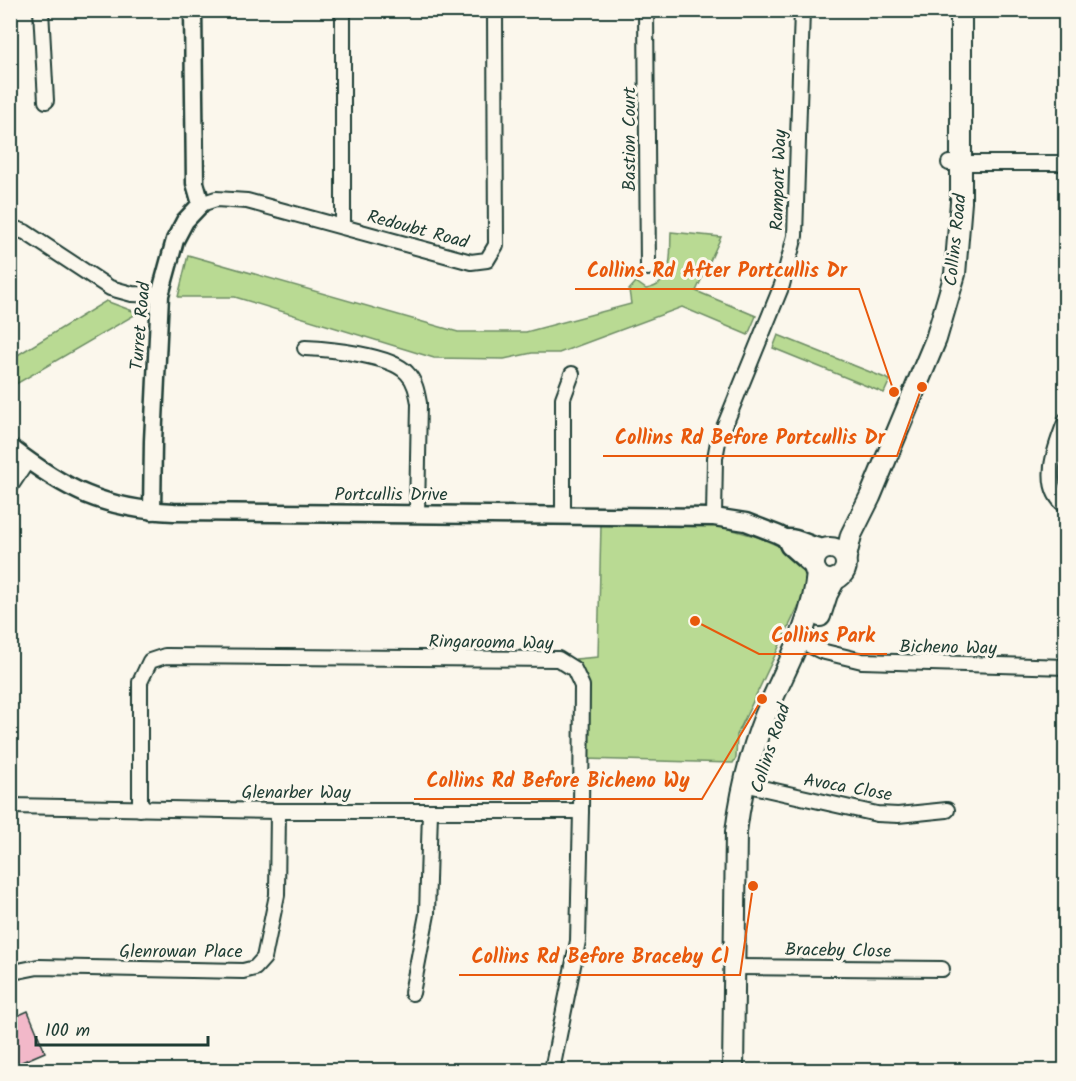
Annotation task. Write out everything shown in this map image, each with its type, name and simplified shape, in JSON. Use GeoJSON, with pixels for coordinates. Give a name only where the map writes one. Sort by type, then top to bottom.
{"type":"FeatureCollection","features":[{"type":"Feature","properties":{"kind":"main road","name":"Collins Road"},"geometry":{"type":"LineString","coordinates":[[734,1071],[750,786],[803,643],[827,594],[816,556],[833,551],[850,535],[870,497],[944,317],[955,274],[958,248],[950,10]]}},
{"type":"Feature","properties":{"kind":"main road","name":"Collins Road"},"geometry":{"type":"LineString","coordinates":[[955,163],[962,10]]}},
{"type":"Feature","properties":{"kind":"main road","name":"Collins Road"},"geometry":{"type":"LineString","coordinates":[[822,573],[841,576],[846,570],[833,551]]}},
{"type":"Feature","properties":{"kind":"main road","name":"Collins Road"},"geometry":{"type":"LineString","coordinates":[[740,967],[745,1071]]}},
{"type":"Feature","properties":{"kind":"street"},"geometry":{"type":"LineString","coordinates":[[41,10],[46,101]]}},
{"type":"Feature","properties":{"kind":"street"},"geometry":{"type":"LineString","coordinates":[[193,10],[195,183],[201,204]]}},
{"type":"Feature","properties":{"kind":"street"},"geometry":{"type":"LineString","coordinates":[[343,10],[343,227]]}},
{"type":"Feature","properties":{"kind":"street","name":"Redoubt Road"},"geometry":{"type":"LineString","coordinates":[[201,204],[216,200],[247,201],[471,262],[486,260],[496,245],[495,10]]}},
{"type":"Feature","properties":{"kind":"street","name":"Bastion Court"},"geometry":{"type":"LineString","coordinates":[[646,10],[648,268]]}},
{"type":"Feature","properties":{"kind":"street","name":"Rampart Way"},"geometry":{"type":"LineString","coordinates":[[714,517],[715,458],[718,442],[782,285],[795,236],[802,10]]}},
{"type":"Feature","properties":{"kind":"street"},"geometry":{"type":"LineString","coordinates":[[955,163],[1065,163]]}},
{"type":"Feature","properties":{"kind":"street","name":"Turret Road"},"geometry":{"type":"LineString","coordinates":[[152,511],[160,295],[174,240],[184,221],[201,204]]}},
{"type":"Feature","properties":{"kind":"street"},"geometry":{"type":"LineString","coordinates":[[10,227],[25,232],[110,288],[132,294],[160,295]]}},
{"type":"Feature","properties":{"kind":"street"},"geometry":{"type":"LineString","coordinates":[[305,348],[343,350],[392,364],[406,372],[416,385],[419,403],[417,514]]}},
{"type":"Feature","properties":{"kind":"street"},"geometry":{"type":"LineString","coordinates":[[563,515],[563,398],[572,374]]}},
{"type":"Feature","properties":{"kind":"street"},"geometry":{"type":"LineString","coordinates":[[1065,420],[1052,467],[1051,485],[1055,496],[1065,506]]}},
{"type":"Feature","properties":{"kind":"street","name":"Portcullis Drive"},"geometry":{"type":"LineString","coordinates":[[10,447],[44,472],[82,494],[124,508],[152,511],[714,517],[746,522],[785,538],[794,538],[811,546],[833,551]]}},
{"type":"Feature","properties":{"kind":"street"},"geometry":{"type":"LineString","coordinates":[[10,487],[28,460]]}},
{"type":"Feature","properties":{"kind":"street","name":"Portcullis Drive"},"geometry":{"type":"LineString","coordinates":[[785,538],[789,546],[822,573]]}},
{"type":"Feature","properties":{"kind":"street","name":"Bicheno Way"},"geometry":{"type":"LineString","coordinates":[[803,643],[840,656],[882,663],[1065,667]]}},
{"type":"Feature","properties":{"kind":"street","name":"Ringarooma Way"},"geometry":{"type":"LineString","coordinates":[[140,809],[140,682],[150,662],[165,656],[558,660],[574,669],[582,686],[578,941],[552,1071]]}},
{"type":"Feature","properties":{"kind":"street","name":"Avoca Close"},"geometry":{"type":"LineString","coordinates":[[750,786],[877,814],[898,815],[947,810]]}},
{"type":"Feature","properties":{"kind":"street","name":"Glenarber Way"},"geometry":{"type":"LineString","coordinates":[[10,806],[278,811],[581,811]]}},
{"type":"Feature","properties":{"kind":"street","name":"Glenrowan Place"},"geometry":{"type":"LineString","coordinates":[[18,971],[38,967],[243,971],[255,968],[264,958],[277,895],[278,811]]}},
{"type":"Feature","properties":{"kind":"street"},"geometry":{"type":"LineString","coordinates":[[412,993],[427,914],[430,811]]}},
{"type":"Feature","properties":{"kind":"street","name":"Braceby Close"},"geometry":{"type":"LineString","coordinates":[[740,967],[942,969]]}},
{"type":"Feature","properties":{"kind":"green space"},"geometry":{"type":"Polygon","coordinates":[[[671,232],[721,237],[696,291],[756,316],[748,335],[682,307],[559,353],[532,353],[504,359],[434,358],[235,297],[178,297],[188,255],[458,332],[526,332],[631,304],[629,290],[636,282],[646,289],[657,285],[664,279],[670,259],[671,232]]]}},
{"type":"Feature","properties":{"kind":"green space"},"geometry":{"type":"Polygon","coordinates":[[[106,301],[138,313],[11,387],[11,359],[106,301]]]}},
{"type":"Feature","properties":{"kind":"green space"},"geometry":{"type":"Polygon","coordinates":[[[778,335],[890,380],[884,393],[773,348],[778,335]]]}},
{"type":"Feature","properties":{"kind":"green space"},"geometry":{"type":"Polygon","coordinates":[[[601,524],[712,524],[758,537],[781,547],[804,565],[809,576],[808,586],[737,735],[736,758],[733,763],[584,759],[587,685],[576,659],[598,657],[601,524]]]}},
{"type":"Feature","properties":{"kind":"building"},"geometry":{"type":"Polygon","coordinates":[[[28,1011],[45,1052],[10,1067],[10,1019],[28,1011]]]}},
{"type":"Feature","properties":{"kind":"place","name":"Collins Rd Before Portcullis Dr"},"geometry":{"type":"Point","coordinates":[922,387]}},
{"type":"Feature","properties":{"kind":"place","name":"Collins Rd After Portcullis Dr"},"geometry":{"type":"Point","coordinates":[894,392]}},
{"type":"Feature","properties":{"kind":"place","name":"Collins Park"},"geometry":{"type":"Point","coordinates":[695,621]}},
{"type":"Feature","properties":{"kind":"place","name":"Collins Rd Before Bicheno Wy"},"geometry":{"type":"Point","coordinates":[762,699]}},
{"type":"Feature","properties":{"kind":"place","name":"Collins Rd Before Braceby Cl"},"geometry":{"type":"Point","coordinates":[753,886]}}]}
